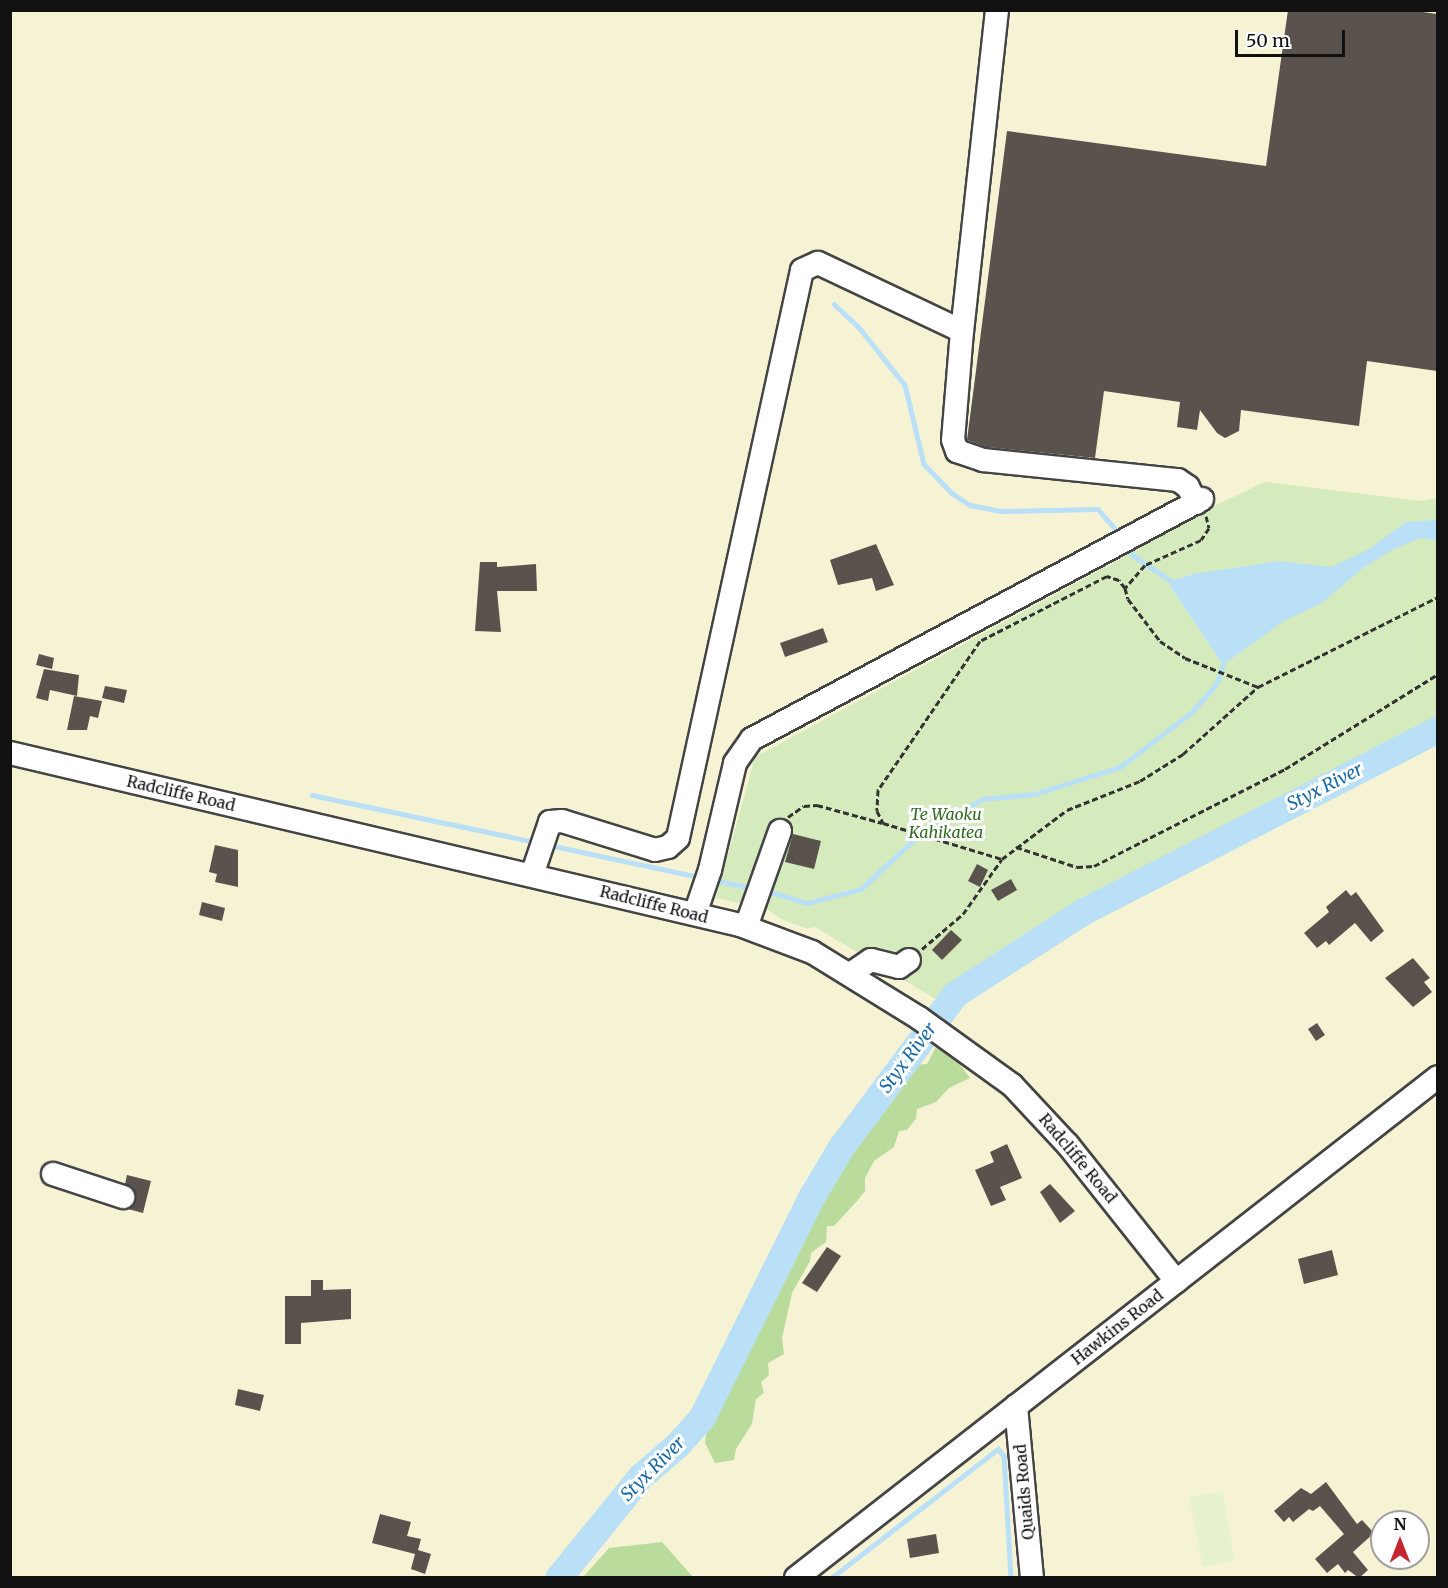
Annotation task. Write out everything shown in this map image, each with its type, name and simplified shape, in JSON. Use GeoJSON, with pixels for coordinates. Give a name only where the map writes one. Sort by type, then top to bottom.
{"type":"FeatureCollection","features":[{"type":"Feature","properties":{"kind":"street"},"geometry":{"type":"LineString","coordinates":[[695,914],[708,877],[735,764],[752,739],[1199,501],[1188,487],[1178,480],[982,460],[957,451],[953,440],[962,331],[997,10]]}},
{"type":"Feature","properties":{"kind":"street"},"geometry":{"type":"LineString","coordinates":[[532,875],[546,826],[555,821],[655,850],[668,847],[678,838],[801,270],[818,263],[962,331]]}},
{"type":"Feature","properties":{"kind":"street","name":"Radcliffe Road"},"geometry":{"type":"LineString","coordinates":[[10,753],[695,914],[746,927],[804,949],[850,974],[946,1035],[1012,1085],[1039,1112],[1176,1281]]}},
{"type":"Feature","properties":{"kind":"street"},"geometry":{"type":"LineString","coordinates":[[746,927],[780,831]]}},
{"type":"Feature","properties":{"kind":"street"},"geometry":{"type":"LineString","coordinates":[[850,974],[871,960],[900,967],[909,960]]}},
{"type":"Feature","properties":{"kind":"street","name":"Hawkins Road"},"geometry":{"type":"LineString","coordinates":[[796,1578],[1437,1077]]}},
{"type":"Feature","properties":{"kind":"street"},"geometry":{"type":"LineString","coordinates":[[53,1174],[123,1197]]}},
{"type":"Feature","properties":{"kind":"street","name":"Quaids Road"},"geometry":{"type":"LineString","coordinates":[[1016,1406],[1032,1578]]}},
{"type":"Feature","properties":{"kind":"path"},"geometry":{"type":"LineString","coordinates":[[1125,588],[1145,565],[1201,540],[1209,528],[1208,519],[1199,501]]}},
{"type":"Feature","properties":{"kind":"path"},"geometry":{"type":"LineString","coordinates":[[883,823],[877,811],[878,790],[980,641],[1107,576],[1119,580],[1125,588],[1128,599],[1160,641],[1185,658],[1258,687]]}},
{"type":"Feature","properties":{"kind":"path"},"geometry":{"type":"LineString","coordinates":[[909,960],[963,914],[1002,859],[1067,810],[1140,781],[1183,754],[1258,687],[1437,597]]}},
{"type":"Feature","properties":{"kind":"path"},"geometry":{"type":"LineString","coordinates":[[1016,847],[1066,864],[1094,866],[1285,769],[1437,674]]}},
{"type":"Feature","properties":{"kind":"path"},"geometry":{"type":"LineString","coordinates":[[780,831],[792,811],[817,805],[1002,859]]}},
{"type":"Feature","properties":{"kind":"green space"},"geometry":{"type":"Polygon","coordinates":[[[11,11],[1437,11],[1437,1577],[11,1578],[11,11]]]}},
{"type":"Feature","properties":{"kind":"green space","name":"Te Waoku Kahikatea"},"geometry":{"type":"Polygon","coordinates":[[[1265,482],[1421,501],[1437,498],[1437,716],[937,1000],[815,927],[807,929],[779,918],[767,909],[716,898],[755,757],[1124,557],[1133,544],[1265,482]]]}},
{"type":"Feature","properties":{"kind":"green space"},"geometry":{"type":"Polygon","coordinates":[[[937,1045],[945,1045],[970,1078],[949,1088],[936,1102],[917,1109],[916,1119],[907,1130],[899,1131],[894,1147],[874,1161],[865,1178],[865,1191],[834,1226],[827,1226],[826,1242],[811,1253],[810,1261],[792,1293],[782,1338],[784,1354],[768,1363],[769,1375],[761,1382],[764,1393],[756,1399],[752,1424],[736,1449],[734,1460],[715,1463],[705,1443],[708,1419],[704,1402],[707,1393],[725,1384],[726,1380],[716,1368],[728,1339],[737,1339],[741,1329],[759,1315],[800,1242],[797,1227],[816,1198],[826,1161],[849,1151],[850,1127],[863,1108],[878,1103],[914,1065],[927,1064],[937,1045]]]}},
{"type":"Feature","properties":{"kind":"green space"},"geometry":{"type":"Polygon","coordinates":[[[1222,1491],[1235,1561],[1203,1567],[1189,1497],[1222,1491]]]}},
{"type":"Feature","properties":{"kind":"green space"},"geometry":{"type":"Polygon","coordinates":[[[662,1542],[693,1577],[583,1577],[609,1548],[662,1542]]]}},
{"type":"Feature","properties":{"kind":"water"},"geometry":{"type":"Polygon","coordinates":[[[1437,520],[1437,541],[1421,538],[1394,549],[1363,568],[1322,603],[1284,621],[1223,665],[1170,586],[1171,581],[1193,574],[1278,561],[1331,567],[1369,549],[1406,522],[1437,520]]]}},
{"type":"Feature","properties":{"kind":"building"},"geometry":{"type":"Polygon","coordinates":[[[1288,10],[1409,10],[1437,14],[1437,371],[1367,361],[1359,426],[1241,410],[1239,431],[1225,438],[1217,433],[1200,410],[1197,430],[1177,427],[1180,402],[1104,391],[1095,458],[986,447],[967,440],[1007,131],[1266,166],[1288,10]]]}},
{"type":"Feature","properties":{"kind":"building"},"geometry":{"type":"Polygon","coordinates":[[[876,544],[894,585],[876,591],[872,578],[838,585],[830,560],[876,544]]]}},
{"type":"Feature","properties":{"kind":"building"},"geometry":{"type":"Polygon","coordinates":[[[480,562],[497,562],[497,567],[536,564],[537,591],[497,591],[501,632],[475,631],[480,562]]]}},
{"type":"Feature","properties":{"kind":"building"},"geometry":{"type":"Polygon","coordinates":[[[823,628],[828,642],[785,657],[780,643],[823,628]]]}},
{"type":"Feature","properties":{"kind":"building"},"geometry":{"type":"Polygon","coordinates":[[[39,654],[54,658],[52,669],[36,665],[39,654]]]}},
{"type":"Feature","properties":{"kind":"building"},"geometry":{"type":"Polygon","coordinates":[[[44,669],[79,675],[77,696],[50,690],[48,701],[36,698],[44,669]]]}},
{"type":"Feature","properties":{"kind":"building"},"geometry":{"type":"Polygon","coordinates":[[[105,686],[127,690],[124,703],[102,698],[105,686]]]}},
{"type":"Feature","properties":{"kind":"building"},"geometry":{"type":"Polygon","coordinates":[[[74,696],[102,701],[98,718],[90,716],[87,730],[67,730],[74,696]]]}},
{"type":"Feature","properties":{"kind":"building"},"geometry":{"type":"Polygon","coordinates":[[[793,834],[821,841],[814,869],[785,862],[793,834]]]}},
{"type":"Feature","properties":{"kind":"building"},"geometry":{"type":"Polygon","coordinates":[[[215,845],[238,850],[238,887],[215,882],[217,874],[209,872],[215,845]]]}},
{"type":"Feature","properties":{"kind":"building"},"geometry":{"type":"Polygon","coordinates":[[[977,864],[988,870],[980,887],[968,881],[977,864]]]}},
{"type":"Feature","properties":{"kind":"building"},"geometry":{"type":"Polygon","coordinates":[[[1011,879],[1017,890],[998,901],[991,890],[1011,879]]]}},
{"type":"Feature","properties":{"kind":"building"},"geometry":{"type":"Polygon","coordinates":[[[1346,890],[1351,896],[1356,892],[1384,931],[1371,942],[1355,923],[1329,945],[1326,941],[1317,948],[1304,933],[1329,912],[1326,907],[1346,890]]]}},
{"type":"Feature","properties":{"kind":"building"},"geometry":{"type":"Polygon","coordinates":[[[202,902],[225,908],[222,921],[199,915],[202,902]]]}},
{"type":"Feature","properties":{"kind":"building"},"geometry":{"type":"Polygon","coordinates":[[[951,930],[962,940],[942,960],[932,950],[951,930]]]}},
{"type":"Feature","properties":{"kind":"building"},"geometry":{"type":"Polygon","coordinates":[[[1413,958],[1430,978],[1424,982],[1432,992],[1413,1007],[1385,978],[1413,958]]]}},
{"type":"Feature","properties":{"kind":"building"},"geometry":{"type":"Polygon","coordinates":[[[1317,1023],[1325,1035],[1316,1041],[1308,1029],[1317,1023]]]}},
{"type":"Feature","properties":{"kind":"building"},"geometry":{"type":"Polygon","coordinates":[[[1007,1144],[1022,1178],[1000,1187],[1006,1200],[991,1206],[975,1170],[994,1162],[990,1152],[1007,1144]]]}},
{"type":"Feature","properties":{"kind":"building"},"geometry":{"type":"Polygon","coordinates":[[[127,1175],[151,1181],[143,1213],[128,1209],[136,1195],[125,1184],[127,1175]]]}},
{"type":"Feature","properties":{"kind":"building"},"geometry":{"type":"Polygon","coordinates":[[[1050,1184],[1075,1211],[1060,1223],[1040,1192],[1050,1184]]]}},
{"type":"Feature","properties":{"kind":"building"},"geometry":{"type":"Polygon","coordinates":[[[827,1247],[841,1256],[817,1292],[802,1283],[827,1247]]]}},
{"type":"Feature","properties":{"kind":"building"},"geometry":{"type":"Polygon","coordinates":[[[1332,1250],[1338,1275],[1304,1284],[1298,1259],[1332,1250]]]}},
{"type":"Feature","properties":{"kind":"building"},"geometry":{"type":"Polygon","coordinates":[[[311,1280],[323,1280],[323,1290],[351,1289],[351,1319],[301,1323],[301,1344],[285,1344],[285,1296],[311,1296],[311,1280]]]}},
{"type":"Feature","properties":{"kind":"building"},"geometry":{"type":"Polygon","coordinates":[[[238,1389],[264,1395],[260,1411],[235,1405],[238,1389]]]}},
{"type":"Feature","properties":{"kind":"building"},"geometry":{"type":"Polygon","coordinates":[[[1326,1482],[1357,1524],[1362,1520],[1370,1529],[1370,1537],[1353,1552],[1368,1570],[1359,1578],[1348,1570],[1345,1573],[1338,1564],[1327,1573],[1315,1559],[1344,1534],[1320,1506],[1313,1511],[1309,1509],[1293,1522],[1289,1517],[1284,1522],[1274,1511],[1301,1488],[1311,1494],[1326,1482]]]}},
{"type":"Feature","properties":{"kind":"building"},"geometry":{"type":"Polygon","coordinates":[[[380,1514],[411,1522],[407,1536],[421,1539],[418,1550],[431,1554],[425,1574],[411,1569],[415,1554],[372,1543],[380,1514]]]}},
{"type":"Feature","properties":{"kind":"building"},"geometry":{"type":"Polygon","coordinates":[[[936,1534],[939,1553],[910,1558],[907,1539],[936,1534]]]}},
{"type":"Feature","properties":{"kind":"waterway"},"geometry":{"type":"LineString","coordinates":[[834,304],[858,326],[905,385],[924,464],[952,493],[970,505],[1000,511],[1098,509],[1121,535]]}},
{"type":"Feature","properties":{"kind":"waterway"},"geometry":{"type":"LineString","coordinates":[[1127,545],[1134,556],[1171,581]]}},
{"type":"Feature","properties":{"kind":"waterway"},"geometry":{"type":"LineString","coordinates":[[767,891],[807,903],[861,889],[934,821],[948,819],[982,799],[1035,794],[1120,767],[1192,712],[1217,683],[1223,665]]}},
{"type":"Feature","properties":{"kind":"waterway","name":"Styx River"},"geometry":{"type":"LineString","coordinates":[[558,1578],[641,1476],[677,1445],[702,1417],[810,1199],[841,1147],[955,994],[1084,911],[1438,729]]}},
{"type":"Feature","properties":{"kind":"waterway"},"geometry":{"type":"LineString","coordinates":[[312,795],[535,842]]}},
{"type":"Feature","properties":{"kind":"waterway"},"geometry":{"type":"LineString","coordinates":[[549,845],[700,877]]}},
{"type":"Feature","properties":{"kind":"waterway"},"geometry":{"type":"LineString","coordinates":[[714,880],[752,888]]}},
{"type":"Feature","properties":{"kind":"waterway"},"geometry":{"type":"LineString","coordinates":[[831,1578],[998,1449],[1004,1456],[1011,1578]]}}]}
